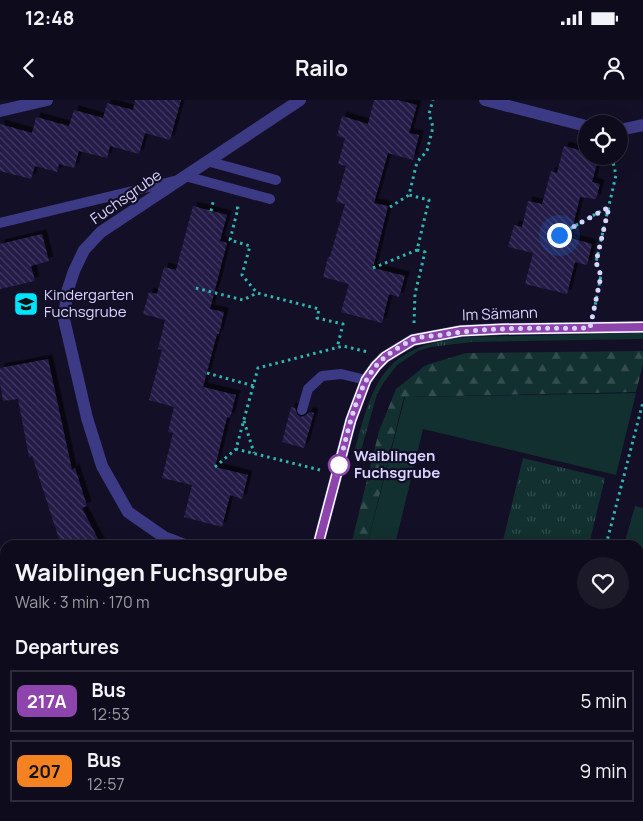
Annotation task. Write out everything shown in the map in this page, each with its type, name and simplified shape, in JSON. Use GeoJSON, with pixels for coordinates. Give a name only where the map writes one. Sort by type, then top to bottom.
{"type":"FeatureCollection","features":[{"type":"Feature","properties":{"kind":"street"},"geometry":{"type":"LineString","coordinates":[[0,111],[47,100]]}},
{"type":"Feature","properties":{"kind":"street","name":"Fuchsgrube"},"geometry":{"type":"LineString","coordinates":[[172,540],[164,537],[128,512],[102,466],[87,418],[64,318],[74,271],[84,250],[101,232],[300,100]]}},
{"type":"Feature","properties":{"kind":"street"},"geometry":{"type":"LineString","coordinates":[[485,100],[578,124]]}},
{"type":"Feature","properties":{"kind":"street"},"geometry":{"type":"LineString","coordinates":[[628,128],[643,125]]}},
{"type":"Feature","properties":{"kind":"street","name":"Im Sämann"},"geometry":{"type":"LineString","coordinates":[[319,540],[351,420],[366,380],[385,357],[413,340],[461,331],[643,327]]}},
{"type":"Feature","properties":{"kind":"lane"},"geometry":{"type":"LineString","coordinates":[[207,162],[276,180]]}},
{"type":"Feature","properties":{"kind":"lane"},"geometry":{"type":"LineString","coordinates":[[0,223],[182,178],[270,199]]}},
{"type":"Feature","properties":{"kind":"lane"},"geometry":{"type":"LineString","coordinates":[[302,410],[308,389],[322,376],[341,374],[366,380]]}},
{"type":"Feature","properties":{"kind":"path"},"geometry":{"type":"LineString","coordinates":[[390,207],[409,195],[417,162],[427,150],[433,127],[429,114],[433,100]]}},
{"type":"Feature","properties":{"kind":"path"},"geometry":{"type":"LineString","coordinates":[[590,328],[601,276],[596,262],[616,175],[614,165]]}},
{"type":"Feature","properties":{"kind":"path"},"geometry":{"type":"LineString","coordinates":[[409,195],[429,200],[417,250]]}},
{"type":"Feature","properties":{"kind":"path"},"geometry":{"type":"LineString","coordinates":[[211,211],[214,202]]}},
{"type":"Feature","properties":{"kind":"path"},"geometry":{"type":"LineString","coordinates":[[559,235],[609,207]]}},
{"type":"Feature","properties":{"kind":"path"},"geometry":{"type":"LineString","coordinates":[[238,208],[230,240],[250,246],[242,276],[257,293],[320,309],[317,318],[343,324],[337,348]]}},
{"type":"Feature","properties":{"kind":"path"},"geometry":{"type":"LineString","coordinates":[[373,268],[417,250],[425,252],[415,294],[413,340]]}},
{"type":"Feature","properties":{"kind":"path"},"geometry":{"type":"LineString","coordinates":[[196,288],[243,300],[257,293]]}},
{"type":"Feature","properties":{"kind":"path"},"geometry":{"type":"LineString","coordinates":[[207,373],[254,386]]}},
{"type":"Feature","properties":{"kind":"path"},"geometry":{"type":"LineString","coordinates":[[607,540],[643,402]]}},
{"type":"Feature","properties":{"kind":"path"},"geometry":{"type":"LineString","coordinates":[[244,421],[254,454]]}},
{"type":"Feature","properties":{"kind":"path"},"geometry":{"type":"LineString","coordinates":[[214,467],[236,450]]}},
{"type":"Feature","properties":{"kind":"green space"},"geometry":{"type":"Polygon","coordinates":[[[643,333],[643,339],[471,342],[431,347],[418,351],[397,365],[384,382],[377,394],[360,454],[354,453],[361,426],[377,385],[388,369],[401,357],[419,347],[442,341],[471,337],[643,333]]]}},
{"type":"Feature","properties":{"kind":"green space"},"geometry":{"type":"Polygon","coordinates":[[[643,351],[643,364],[636,392],[404,397],[368,540],[352,540],[379,431],[396,389],[426,365],[466,353],[643,351]]]}},
{"type":"Feature","properties":{"kind":"green space"},"geometry":{"type":"Polygon","coordinates":[[[636,393],[616,475],[423,429],[396,540],[368,540],[405,397],[636,393]]]}},
{"type":"Feature","properties":{"kind":"green space"},"geometry":{"type":"Polygon","coordinates":[[[523,458],[605,478],[590,540],[503,540],[523,458]]]}},
{"type":"Feature","properties":{"kind":"green space"},"geometry":{"type":"Polygon","coordinates":[[[635,506],[643,508],[643,540],[625,540],[635,506]]]}},
{"type":"Feature","properties":{"kind":"building"},"geometry":{"type":"Polygon","coordinates":[[[135,100],[181,100],[170,140],[145,133],[139,154],[110,146],[107,158],[79,151],[74,168],[59,164],[57,172],[35,166],[31,179],[0,171],[0,124],[32,133],[36,117],[69,126],[74,110],[103,118],[107,103],[133,110],[135,100]]]}},
{"type":"Feature","properties":{"kind":"building"},"geometry":{"type":"Polygon","coordinates":[[[374,100],[398,100],[417,105],[409,133],[419,135],[413,160],[388,153],[374,203],[388,206],[373,268],[405,276],[399,297],[389,294],[382,323],[341,312],[349,284],[323,277],[345,204],[336,202],[346,166],[338,164],[345,138],[337,136],[342,116],[368,124],[374,100]]]}},
{"type":"Feature","properties":{"kind":"building"},"geometry":{"type":"Polygon","coordinates":[[[564,146],[578,150],[578,165],[597,165],[592,182],[600,184],[596,199],[580,197],[570,238],[592,244],[587,265],[575,262],[567,294],[525,284],[533,253],[508,247],[514,225],[522,227],[528,201],[542,204],[551,171],[557,173],[564,146]]]}},
{"type":"Feature","properties":{"kind":"building"},"geometry":{"type":"Polygon","coordinates":[[[193,206],[227,215],[220,241],[227,243],[210,309],[224,312],[203,387],[236,395],[230,418],[227,417],[215,467],[248,475],[242,499],[230,495],[222,527],[184,517],[192,485],[162,478],[173,433],[168,432],[174,407],[149,400],[162,350],[158,349],[165,320],[143,314],[149,292],[157,294],[164,267],[176,270],[193,206]]]}},
{"type":"Feature","properties":{"kind":"building","name":"Kindergarten Fuchsgrube"},"geometry":{"type":"Polygon","coordinates":[[[42,234],[49,261],[31,266],[35,281],[0,289],[0,244],[42,234]]]}},
{"type":"Feature","properties":{"kind":"building"},"geometry":{"type":"Polygon","coordinates":[[[48,359],[72,470],[75,468],[87,506],[82,508],[98,540],[59,540],[32,456],[29,457],[18,399],[3,401],[0,368],[48,359]]]}},
{"type":"Feature","properties":{"kind":"building"},"geometry":{"type":"Polygon","coordinates":[[[291,407],[295,408],[297,414],[301,417],[309,412],[314,413],[304,448],[282,442],[291,407]]]}},
{"type":"Feature","properties":{"kind":"bus line","name":"217A"},"geometry":{"type":"LineString","coordinates":[[319,540],[351,420],[366,380],[385,357],[413,340],[461,331],[643,327]]}},
{"type":"Feature","properties":{"kind":"place","name":"Kindergarten Fuchsgrube"},"geometry":{"type":"Point","coordinates":[26,304]}},
{"type":"Feature","properties":{"kind":"place","name":"Waiblingen Fuchsgrube"},"geometry":{"type":"Point","coordinates":[339,465]}},
{"type":"Feature","properties":{"kind":"route"},"geometry":{"type":"LineString","coordinates":[[339,465],[337,474],[351,420],[366,380],[385,357],[413,340],[461,331],[590,328],[601,276],[596,262],[609,207],[559,235]]}}]}
